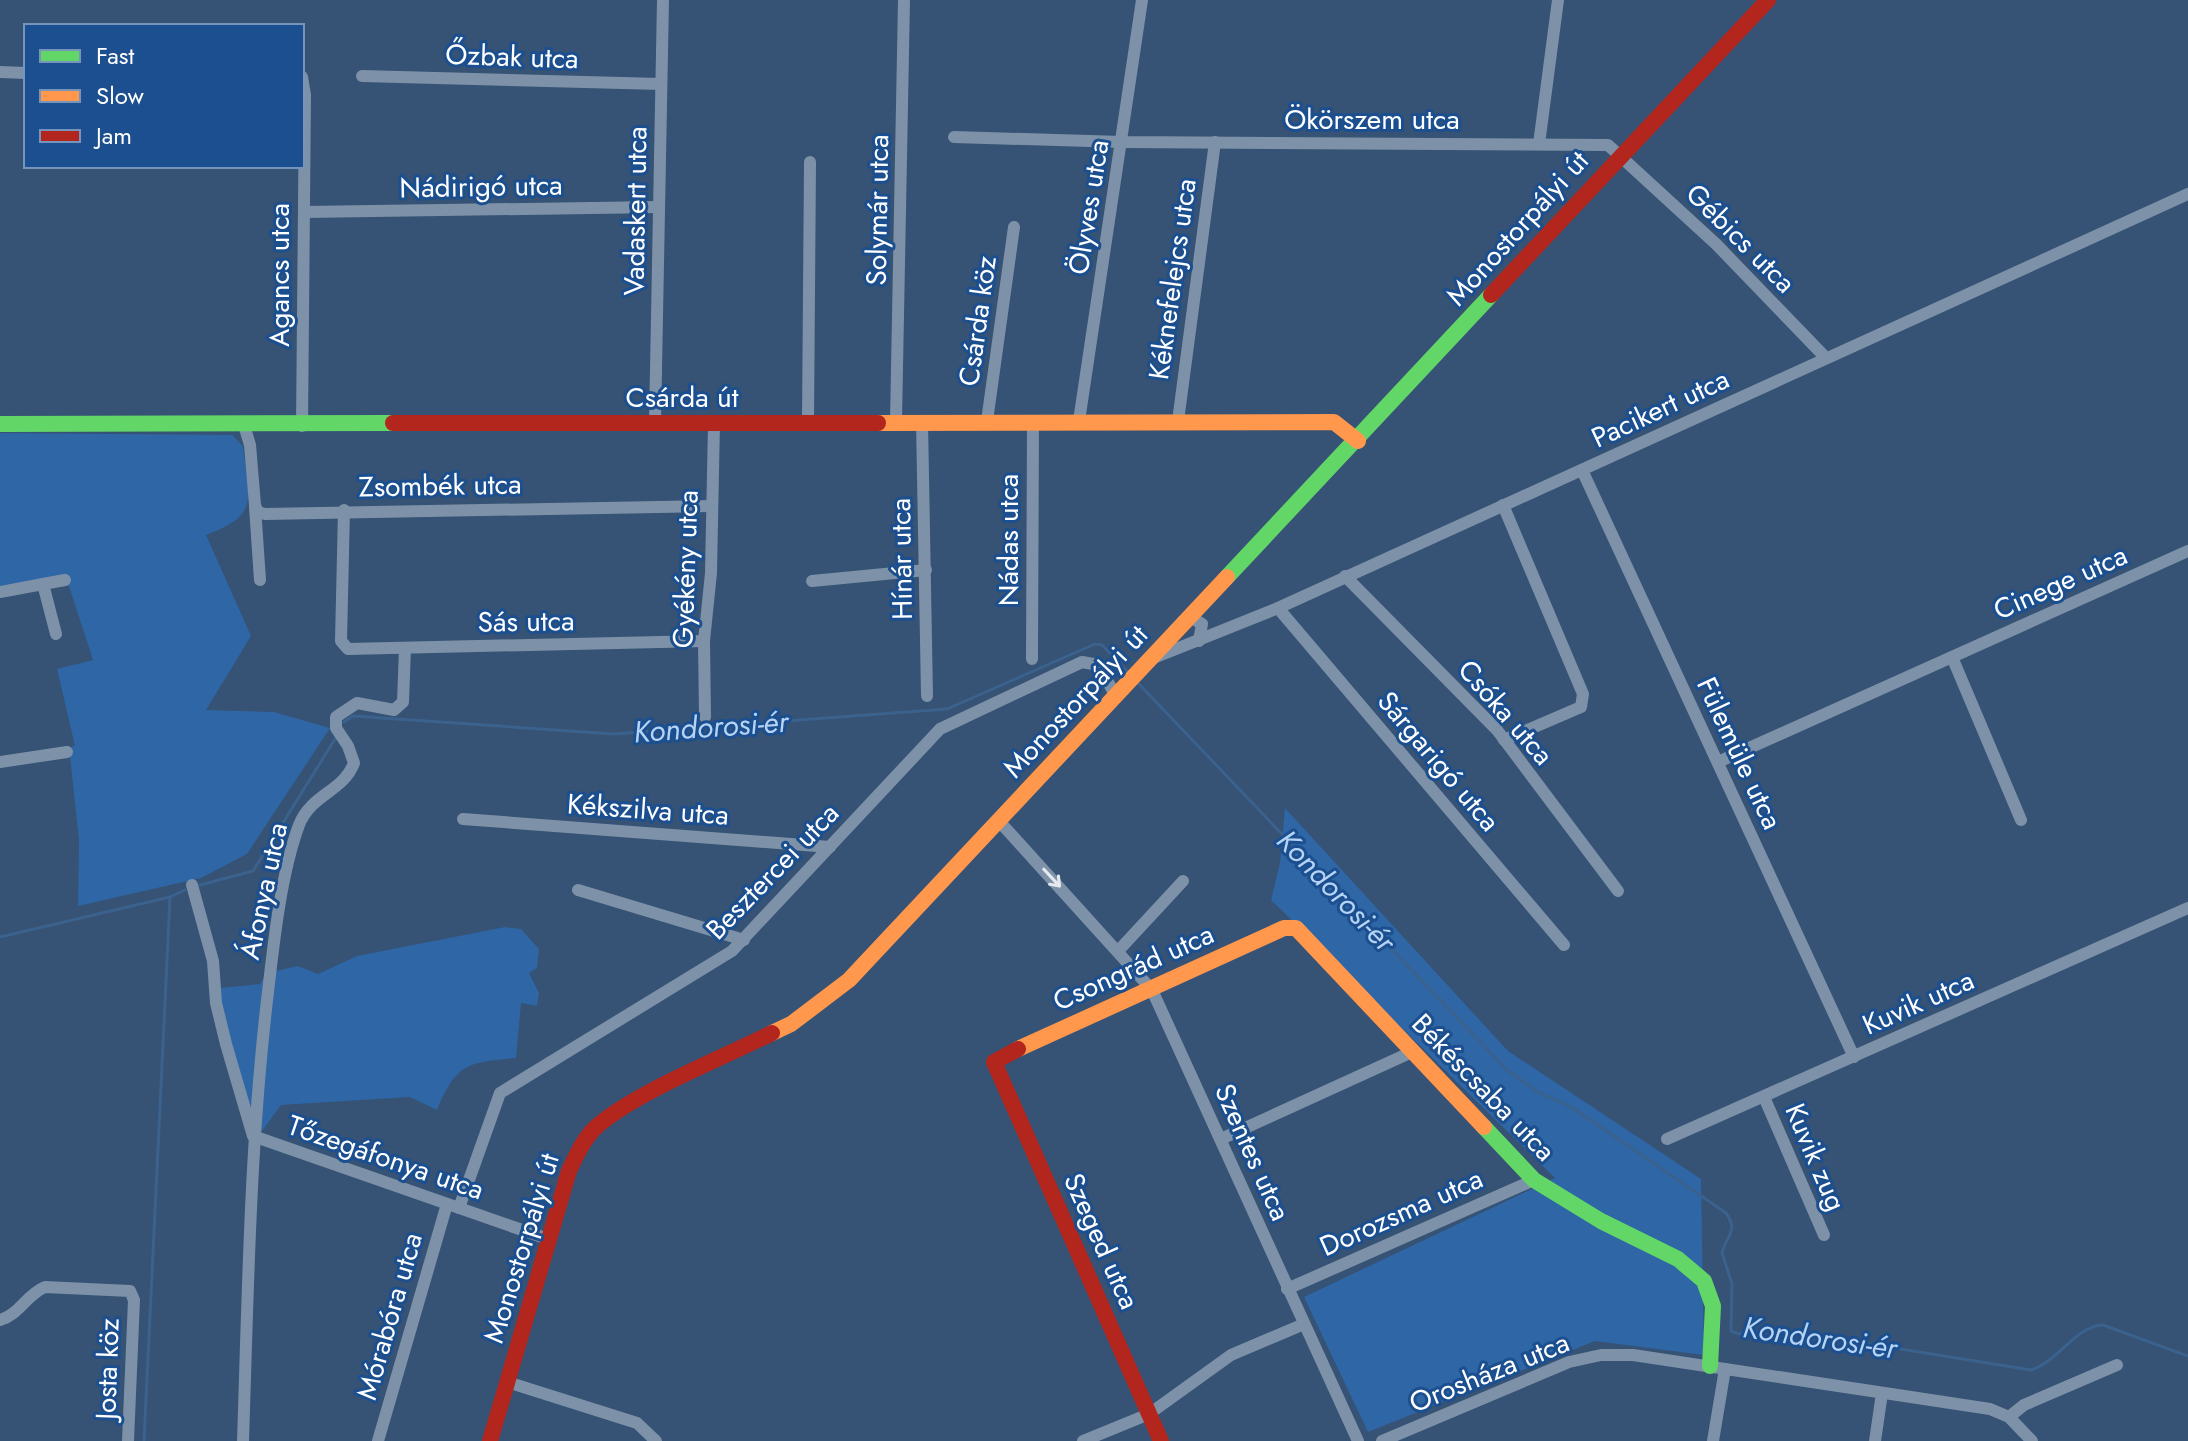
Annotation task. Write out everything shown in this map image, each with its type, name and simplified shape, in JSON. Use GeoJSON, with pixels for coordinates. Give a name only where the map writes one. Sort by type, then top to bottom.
{"type":"FeatureCollection","features":[{"type":"Feature","properties":{"kind":"street","name":"Vadaskert utca"},"geometry":{"type":"LineString","coordinates":[[655,422],[663,0]]}},
{"type":"Feature","properties":{"kind":"street","name":"Solymár utca"},"geometry":{"type":"LineString","coordinates":[[896,421],[904,0]]}},
{"type":"Feature","properties":{"kind":"street","name":"Ölyves utca"},"geometry":{"type":"LineString","coordinates":[[1079,421],[1142,0]]}},
{"type":"Feature","properties":{"kind":"street"},"geometry":{"type":"LineString","coordinates":[[1539,144],[1558,0]]}},
{"type":"Feature","properties":{"kind":"street","name":"Monostorpályi út"},"geometry":{"type":"LineString","coordinates":[[490,1441],[569,1171],[594,1129],[622,1108],[774,1033],[830,998],[1116,697],[1183,621],[1358,441],[1619,155],[1768,0]]}},
{"type":"Feature","properties":{"kind":"street"},"geometry":{"type":"LineString","coordinates":[[0,72],[24,73]]}},
{"type":"Feature","properties":{"kind":"street","name":"Őzbak utca"},"geometry":{"type":"LineString","coordinates":[[362,76],[661,84]]}},
{"type":"Feature","properties":{"kind":"street","name":"Agancs utca"},"geometry":{"type":"LineString","coordinates":[[302,426],[304,89]]}},
{"type":"Feature","properties":{"kind":"street","name":"Ökörszem utca"},"geometry":{"type":"LineString","coordinates":[[954,137],[1122,142],[1608,145],[1619,155]]}},
{"type":"Feature","properties":{"kind":"street","name":"Kéknefelejcs utca"},"geometry":{"type":"LineString","coordinates":[[1178,421],[1215,142]]}},
{"type":"Feature","properties":{"kind":"street","name":"Gébics utca"},"geometry":{"type":"LineString","coordinates":[[1619,155],[1716,244],[1826,358]]}},
{"type":"Feature","properties":{"kind":"street"},"geometry":{"type":"LineString","coordinates":[[808,422],[810,162]]}},
{"type":"Feature","properties":{"kind":"street","name":"Pacikert utca"},"geometry":{"type":"LineString","coordinates":[[1150,659],[1278,608],[2188,194]]}},
{"type":"Feature","properties":{"kind":"street","name":"Nádirigó utca"},"geometry":{"type":"LineString","coordinates":[[304,212],[659,207]]}},
{"type":"Feature","properties":{"kind":"street","name":"Csárda köz"},"geometry":{"type":"LineString","coordinates":[[987,421],[1014,227]]}},
{"type":"Feature","properties":{"kind":"street","name":"Csárda út"},"geometry":{"type":"LineString","coordinates":[[0,424],[302,426],[896,421],[1334,422],[1358,441]]}},
{"type":"Feature","properties":{"kind":"street","name":"Hínár utca"},"geometry":{"type":"LineString","coordinates":[[922,421],[927,696]]}},
{"type":"Feature","properties":{"kind":"street","name":"Nádas utca"},"geometry":{"type":"LineString","coordinates":[[1032,659],[1033,421]]}},
{"type":"Feature","properties":{"kind":"street","name":"Gyékény utca"},"geometry":{"type":"LineString","coordinates":[[705,717],[704,641],[709,621],[714,423]]}},
{"type":"Feature","properties":{"kind":"street"},"geometry":{"type":"LineString","coordinates":[[244,425],[250,445],[260,580]]}},
{"type":"Feature","properties":{"kind":"street","name":"Fülemüle utca"},"geometry":{"type":"LineString","coordinates":[[1582,470],[1854,1057]]}},
{"type":"Feature","properties":{"kind":"street","name":"Zsombék utca"},"geometry":{"type":"LineString","coordinates":[[255,505],[258,512],[265,514],[344,510],[712,506]]}},
{"type":"Feature","properties":{"kind":"street"},"geometry":{"type":"LineString","coordinates":[[1503,505],[1583,694],[1581,707],[1504,740]]}},
{"type":"Feature","properties":{"kind":"street","name":"Sás utca"},"geometry":{"type":"LineString","coordinates":[[344,510],[341,641],[348,649],[704,641]]}},
{"type":"Feature","properties":{"kind":"street","name":"Cinege utca"},"geometry":{"type":"LineString","coordinates":[[1718,762],[2188,551]]}},
{"type":"Feature","properties":{"kind":"street"},"geometry":{"type":"LineString","coordinates":[[812,581],[926,570]]}},
{"type":"Feature","properties":{"kind":"street","name":"Csóka utca"},"geometry":{"type":"LineString","coordinates":[[1345,576],[1504,740],[1618,891]]}},
{"type":"Feature","properties":{"kind":"street"},"geometry":{"type":"LineString","coordinates":[[0,592],[65,580]]}},
{"type":"Feature","properties":{"kind":"street"},"geometry":{"type":"LineString","coordinates":[[43,584],[56,634]]}},
{"type":"Feature","properties":{"kind":"street","name":"Sárgarigó utca"},"geometry":{"type":"LineString","coordinates":[[1278,608],[1564,945]]}},
{"type":"Feature","properties":{"kind":"street"},"geometry":{"type":"LineString","coordinates":[[1183,621],[1192,618],[1202,624],[1199,641]]}},
{"type":"Feature","properties":{"kind":"street","name":"Áfonya utca"},"geometry":{"type":"LineString","coordinates":[[243,1441],[253,1136],[272,957],[299,824],[316,798],[334,788],[352,768],[354,757],[336,728],[341,711],[357,703],[394,710],[403,702],[405,648]]}},
{"type":"Feature","properties":{"kind":"street"},"geometry":{"type":"LineString","coordinates":[[1952,657],[2021,820]]}},
{"type":"Feature","properties":{"kind":"street","name":"Besztercei utca"},"geometry":{"type":"LineString","coordinates":[[453,1206],[500,1093],[698,973],[744,940],[940,729],[1082,662],[1099,665],[1116,697]]}},
{"type":"Feature","properties":{"kind":"street"},"geometry":{"type":"LineString","coordinates":[[0,762],[67,752]]}},
{"type":"Feature","properties":{"kind":"street","name":"Kékszilva utca"},"geometry":{"type":"LineString","coordinates":[[463,819],[830,847]]}},
{"type":"Feature","properties":{"kind":"street","name":"Szentes utca"},"geometry":{"type":"LineString","coordinates":[[999,821],[1119,950],[1155,995],[1358,1441]]}},
{"type":"Feature","properties":{"kind":"street"},"geometry":{"type":"LineString","coordinates":[[1119,950],[1183,881]]}},
{"type":"Feature","properties":{"kind":"street","name":"Áfonya utca"},"geometry":{"type":"LineString","coordinates":[[192,885],[213,961],[216,1003],[253,1136]]}},
{"type":"Feature","properties":{"kind":"street"},"geometry":{"type":"LineString","coordinates":[[578,890],[744,940]]}},
{"type":"Feature","properties":{"kind":"street","name":"Kuvik utca"},"geometry":{"type":"LineString","coordinates":[[1667,1139],[2188,908]]}},
{"type":"Feature","properties":{"kind":"street","name":"Csongrád utca"},"geometry":{"type":"LineString","coordinates":[[994,1062],[1118,1001],[1155,995],[1246,943],[1284,928],[1296,928]]}},
{"type":"Feature","properties":{"kind":"street","name":"Békéscsaba utca"},"geometry":{"type":"LineString","coordinates":[[1296,928],[1534,1180],[1601,1221],[1678,1259],[1704,1281],[1713,1306],[1717,1368]]}},
{"type":"Feature","properties":{"kind":"street"},"geometry":{"type":"LineString","coordinates":[[1221,1139],[1414,1051]]}},
{"type":"Feature","properties":{"kind":"street","name":"Szeged utca"},"geometry":{"type":"LineString","coordinates":[[994,1062],[1161,1441]]}},
{"type":"Feature","properties":{"kind":"street","name":"Kuvik zug"},"geometry":{"type":"LineString","coordinates":[[1764,1097],[1824,1235]]}},
{"type":"Feature","properties":{"kind":"street","name":"Tőzegáfonya utca"},"geometry":{"type":"LineString","coordinates":[[253,1136],[548,1239]]}},
{"type":"Feature","properties":{"kind":"street","name":"Dorozsma utca"},"geometry":{"type":"LineString","coordinates":[[1287,1289],[1534,1180]]}},
{"type":"Feature","properties":{"kind":"street","name":"Mórabóra utca"},"geometry":{"type":"LineString","coordinates":[[378,1441],[453,1206]]}},
{"type":"Feature","properties":{"kind":"street","name":"Josta köz"},"geometry":{"type":"LineString","coordinates":[[0,1320],[13,1316],[33,1292],[45,1287],[130,1291],[134,1300],[128,1441]]}},
{"type":"Feature","properties":{"kind":"street"},"geometry":{"type":"LineString","coordinates":[[1083,1441],[1149,1414],[1231,1355],[1304,1324]]}},
{"type":"Feature","properties":{"kind":"street","name":"Orosháza utca"},"geometry":{"type":"LineString","coordinates":[[1382,1441],[1569,1362],[1601,1355],[1633,1355],[1990,1409],[2009,1417]]}},
{"type":"Feature","properties":{"kind":"street"},"geometry":{"type":"LineString","coordinates":[[2032,1441],[2009,1417],[2024,1405],[2117,1365]]}},
{"type":"Feature","properties":{"kind":"street"},"geometry":{"type":"LineString","coordinates":[[1713,1441],[1717,1368]]}},
{"type":"Feature","properties":{"kind":"street"},"geometry":{"type":"LineString","coordinates":[[507,1382],[637,1423],[656,1441]]}},
{"type":"Feature","properties":{"kind":"street"},"geometry":{"type":"LineString","coordinates":[[1875,1441],[1882,1393]]}},
{"type":"Feature","properties":{"kind":"shaded area"},"geometry":{"type":"Polygon","coordinates":[[[0,433],[232,435],[243,446],[248,492],[244,512],[236,520],[206,535],[251,636],[206,710],[274,712],[330,728],[247,854],[201,878],[78,906],[79,840],[69,747],[75,746],[57,669],[93,660],[66,577],[0,588],[0,433]]]}},
{"type":"Feature","properties":{"kind":"shaded area"},"geometry":{"type":"Polygon","coordinates":[[[1285,808],[1508,1051],[1701,1179],[1704,1355],[1595,1341],[1368,1432],[1304,1297],[1555,1178],[1271,900],[1280,863],[1285,808]]]}},
{"type":"Feature","properties":{"kind":"shaded area"},"geometry":{"type":"Polygon","coordinates":[[[505,927],[521,929],[539,949],[537,968],[529,973],[539,993],[537,1006],[521,1003],[516,1058],[466,1068],[451,1083],[437,1110],[410,1097],[281,1105],[262,1131],[251,1117],[237,1083],[219,988],[260,984],[267,973],[298,966],[318,974],[357,956],[505,927]]]}},
{"type":"Feature","properties":{"kind":"waterway","name":"Kondorosi-ér"},"geometry":{"type":"LineString","coordinates":[[344,722],[353,716],[613,734],[947,709],[1095,644],[1102,645],[1130,674]]}},
{"type":"Feature","properties":{"kind":"waterway","name":"Kondorosi-ér"},"geometry":{"type":"LineString","coordinates":[[1138,683],[1505,1068],[1536,1091],[1573,1108],[1726,1213],[1732,1229],[1722,1253],[1732,1284],[1731,1331],[1739,1334],[1777,1329],[2031,1370],[2050,1360],[2084,1331],[2103,1325],[2188,1356]]}},
{"type":"Feature","properties":{"kind":"waterway","name":"Kondorosi-ér"},"geometry":{"type":"LineString","coordinates":[[200,885],[253,871],[335,739]]}},
{"type":"Feature","properties":{"kind":"waterway","name":"Kondorosi-ér"},"geometry":{"type":"LineString","coordinates":[[0,937],[170,897],[185,890]]}},
{"type":"Feature","properties":{"kind":"waterway"},"geometry":{"type":"LineString","coordinates":[[144,1441],[170,897]]}},
{"type":"Feature","properties":{"kind":"traffic: fast"},"geometry":{"type":"LineString","coordinates":[[1227,577],[1491,295]]}},
{"type":"Feature","properties":{"kind":"traffic: fast"},"geometry":{"type":"LineString","coordinates":[[0,424],[393,423]]}},
{"type":"Feature","properties":{"kind":"traffic: fast"},"geometry":{"type":"LineString","coordinates":[[1484,1127],[1534,1180],[1601,1221],[1678,1259],[1704,1281],[1713,1306],[1710,1366]]}},
{"type":"Feature","properties":{"kind":"traffic: slow"},"geometry":{"type":"LineString","coordinates":[[878,423],[1334,422],[1358,441]]}},
{"type":"Feature","properties":{"kind":"traffic: slow"},"geometry":{"type":"LineString","coordinates":[[772,1033],[791,1024],[849,980],[1227,577]]}},
{"type":"Feature","properties":{"kind":"traffic: slow"},"geometry":{"type":"LineString","coordinates":[[1018,1049],[1284,928],[1296,928],[1484,1127]]}},
{"type":"Feature","properties":{"kind":"traffic: jam"},"geometry":{"type":"LineString","coordinates":[[1491,295],[1768,0]]}},
{"type":"Feature","properties":{"kind":"traffic: jam"},"geometry":{"type":"LineString","coordinates":[[393,423],[878,423]]}},
{"type":"Feature","properties":{"kind":"traffic: jam"},"geometry":{"type":"LineString","coordinates":[[490,1441],[569,1171],[580,1148],[595,1128],[632,1102],[772,1033]]}},
{"type":"Feature","properties":{"kind":"traffic: jam"},"geometry":{"type":"LineString","coordinates":[[1018,1049],[994,1062],[1161,1441]]}}]}
